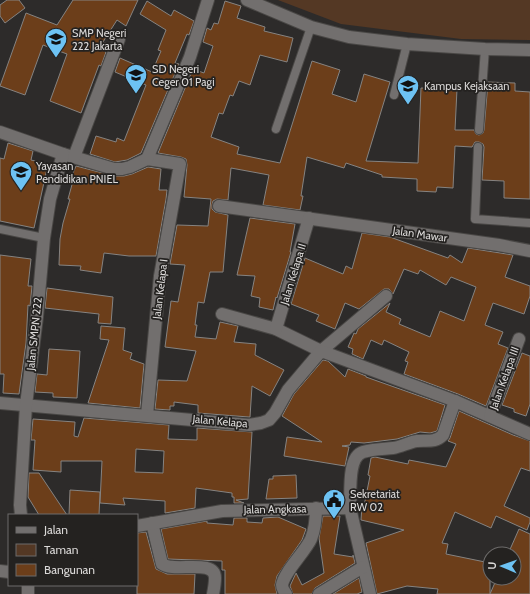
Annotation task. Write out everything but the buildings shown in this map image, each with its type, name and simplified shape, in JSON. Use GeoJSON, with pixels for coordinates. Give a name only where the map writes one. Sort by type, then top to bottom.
{"type":"FeatureCollection","features":[{"type":"Feature","properties":{"kind":"street"},"geometry":{"type":"LineString","coordinates":[[0,132],[68,156],[114,169],[122,169],[147,159],[190,57],[208,0]]}},
{"type":"Feature","properties":{"kind":"street"},"geometry":{"type":"LineString","coordinates":[[247,0],[311,26],[349,38],[407,44],[530,50]]}},
{"type":"Feature","properties":{"kind":"street","name":"Jalan SMPN 222"},"geometry":{"type":"LineString","coordinates":[[21,514],[20,506],[26,405],[37,317],[44,238],[50,199],[119,39]]}},
{"type":"Feature","properties":{"kind":"street","name":"Jalan Kelapa I"},"geometry":{"type":"LineString","coordinates":[[147,159],[180,164],[160,276],[147,415]]}},
{"type":"Feature","properties":{"kind":"street","name":"Jalan Mawar"},"geometry":{"type":"LineString","coordinates":[[219,206],[499,245],[530,251]]}},
{"type":"Feature","properties":{"kind":"street","name":"Jalan Kelapa II"},"geometry":{"type":"LineString","coordinates":[[276,329],[309,218]]}},
{"type":"Feature","properties":{"kind":"street","name":"Jalan Kelapa"},"geometry":{"type":"LineString","coordinates":[[0,403],[261,424],[269,420],[275,413],[288,390],[321,351],[386,296]]}},
{"type":"Feature","properties":{"kind":"street"},"geometry":{"type":"LineString","coordinates":[[222,314],[276,329],[321,351],[455,401],[530,434]]}},
{"type":"Feature","properties":{"kind":"street","name":"Jalan Kelapa III"},"geometry":{"type":"LineString","coordinates":[[490,416],[519,339]]}},
{"type":"Feature","properties":{"kind":"street"},"geometry":{"type":"LineString","coordinates":[[370,594],[350,508],[352,463],[356,455],[364,451],[396,447],[416,441],[434,441],[438,439],[443,435],[455,401]]}},
{"type":"Feature","properties":{"kind":"street"},"geometry":{"type":"LineString","coordinates":[[286,594],[283,589],[283,583],[310,540],[316,521],[316,508]]}},
{"type":"Feature","properties":{"kind":"street","name":"Jalan Angkasa"},"geometry":{"type":"LineString","coordinates":[[138,526],[222,511],[350,508]]}},
{"type":"Feature","properties":{"kind":"street"},"geometry":{"type":"LineString","coordinates":[[152,523],[162,564],[172,567],[206,567],[213,571],[216,577],[213,594]]}},
{"type":"Feature","properties":{"kind":"street"},"geometry":{"type":"LineString","coordinates":[[319,594],[363,567]]}},
{"type":"Feature","properties":{"kind":"lane"},"geometry":{"type":"LineString","coordinates":[[276,130],[311,26]]}},
{"type":"Feature","properties":{"kind":"lane"},"geometry":{"type":"LineString","coordinates":[[394,95],[407,44]]}},
{"type":"Feature","properties":{"kind":"lane"},"geometry":{"type":"LineString","coordinates":[[479,130],[485,49]]}},
{"type":"Feature","properties":{"kind":"lane"},"geometry":{"type":"LineString","coordinates":[[478,147],[475,219],[530,223]]}},
{"type":"Feature","properties":{"kind":"lane"},"geometry":{"type":"LineString","coordinates":[[0,229],[44,238]]}},
{"type":"Feature","properties":{"kind":"green space"},"geometry":{"type":"Polygon","coordinates":[[[278,0],[530,0],[530,40],[461,39],[341,24],[278,0]]]}},
{"type":"Feature","properties":{"kind":"place","name":"SMP Negeri 222 Jakarta"},"geometry":{"type":"Point","coordinates":[56,58]}},
{"type":"Feature","properties":{"kind":"place","name":"SD Negeri Ceger 01 Pagi"},"geometry":{"type":"Point","coordinates":[136,94]}},
{"type":"Feature","properties":{"kind":"place","name":"Kampus Kejaksaan"},"geometry":{"type":"Point","coordinates":[408,106]}},
{"type":"Feature","properties":{"kind":"place","name":"Yayasan Pendidikan PNIEL"},"geometry":{"type":"Point","coordinates":[21,192]}},
{"type":"Feature","properties":{"kind":"place","name":"Sekretariat RW 02"},"geometry":{"type":"Point","coordinates":[334,520]}}]}
